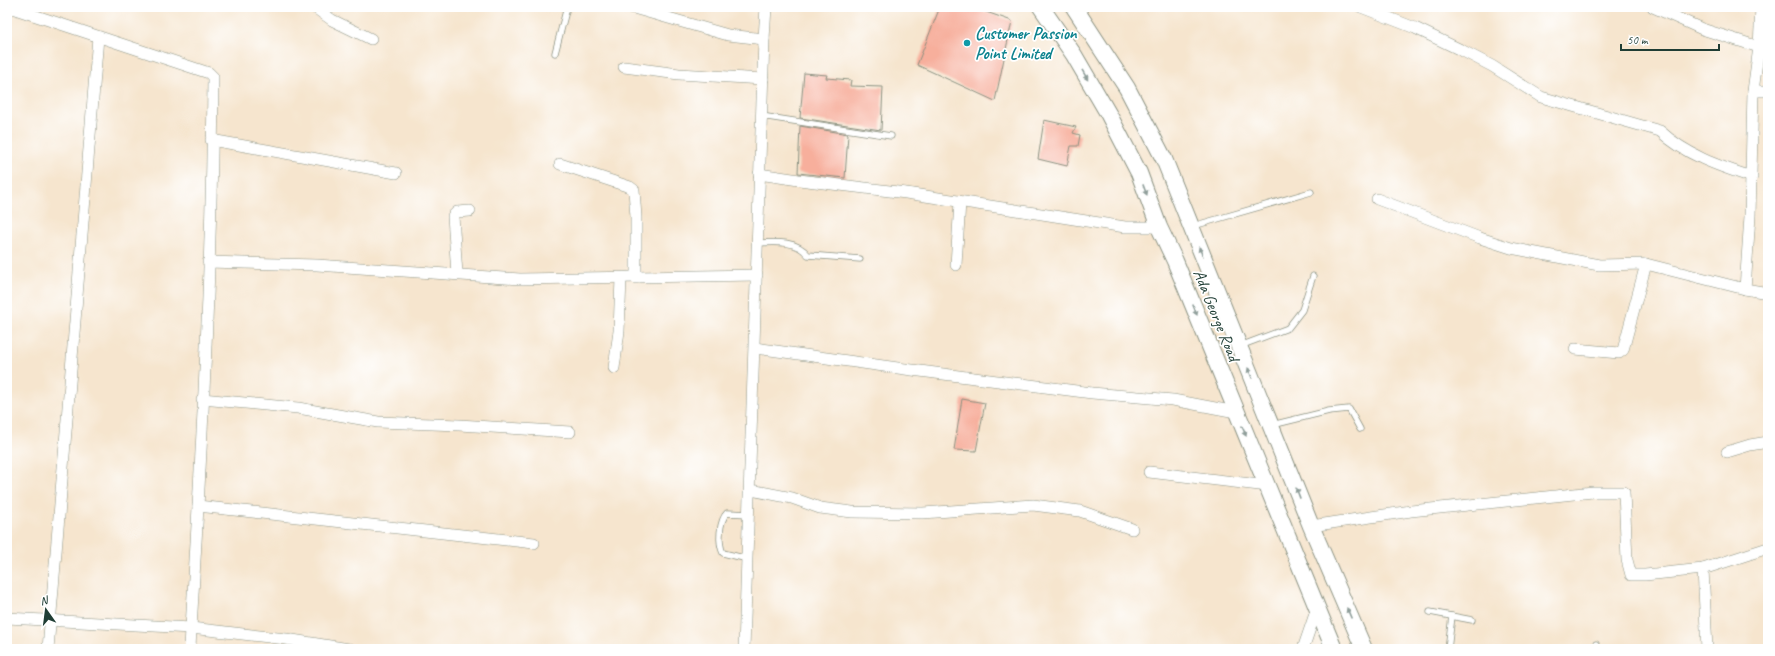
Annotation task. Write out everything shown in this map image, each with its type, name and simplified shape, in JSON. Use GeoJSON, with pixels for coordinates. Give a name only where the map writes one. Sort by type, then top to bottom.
{"type":"FeatureCollection","features":[{"type":"Feature","properties":{"kind":"main road","name":"Ada George Road"},"geometry":{"type":"LineString","coordinates":[[1041,7],[1074,55],[1109,115],[1139,174],[1159,227],[1178,268],[1334,649]]}},
{"type":"Feature","properties":{"kind":"main road","name":"Ada George Road"},"geometry":{"type":"LineString","coordinates":[[1074,7],[1127,88],[1164,159],[1311,526],[1364,649]]}},
{"type":"Feature","properties":{"kind":"street"},"geometry":{"type":"LineString","coordinates":[[9,7],[212,75],[208,262],[198,506],[190,649]]}},
{"type":"Feature","properties":{"kind":"street"},"geometry":{"type":"LineString","coordinates":[[314,7],[332,20],[370,39]]}},
{"type":"Feature","properties":{"kind":"street"},"geometry":{"type":"LineString","coordinates":[[630,7],[728,35],[764,39]]}},
{"type":"Feature","properties":{"kind":"street"},"geometry":{"type":"LineString","coordinates":[[744,649],[751,490],[759,174],[766,7]]}},
{"type":"Feature","properties":{"kind":"street"},"geometry":{"type":"LineString","coordinates":[[1361,7],[1415,28],[1464,51],[1492,66],[1541,97],[1660,131],[1674,144],[1715,165],[1752,176]]}},
{"type":"Feature","properties":{"kind":"street"},"geometry":{"type":"LineString","coordinates":[[1653,7],[1702,29],[1759,47]]}},
{"type":"Feature","properties":{"kind":"street"},"geometry":{"type":"LineString","coordinates":[[1745,289],[1752,176],[1753,92],[1759,47],[1761,7]]}},
{"type":"Feature","properties":{"kind":"street"},"geometry":{"type":"LineString","coordinates":[[48,649],[64,447],[76,330],[98,37]]}},
{"type":"Feature","properties":{"kind":"street"},"geometry":{"type":"LineString","coordinates":[[624,67],[679,74],[762,79]]}},
{"type":"Feature","properties":{"kind":"street"},"geometry":{"type":"LineString","coordinates":[[1753,92],[1768,91]]}},
{"type":"Feature","properties":{"kind":"street"},"geometry":{"type":"LineString","coordinates":[[211,140],[396,174]]}},
{"type":"Feature","properties":{"kind":"street"},"geometry":{"type":"LineString","coordinates":[[560,164],[630,187],[634,190],[636,217],[636,278]]}},
{"type":"Feature","properties":{"kind":"street"},"geometry":{"type":"LineString","coordinates":[[759,174],[1125,227],[1159,227]]}},
{"type":"Feature","properties":{"kind":"street"},"geometry":{"type":"LineString","coordinates":[[1377,199],[1480,238],[1511,248],[1599,265],[1646,264],[1745,289],[1768,293]]}},
{"type":"Feature","properties":{"kind":"street"},"geometry":{"type":"LineString","coordinates":[[956,266],[960,202]]}},
{"type":"Feature","properties":{"kind":"street"},"geometry":{"type":"LineString","coordinates":[[457,274],[453,216],[457,212],[470,211]]}},
{"type":"Feature","properties":{"kind":"street"},"geometry":{"type":"LineString","coordinates":[[208,262],[317,265],[520,278],[636,278],[757,275]]}},
{"type":"Feature","properties":{"kind":"street"},"geometry":{"type":"LineString","coordinates":[[1575,349],[1619,353],[1623,350],[1646,264]]}},
{"type":"Feature","properties":{"kind":"street"},"geometry":{"type":"LineString","coordinates":[[614,368],[619,331],[621,278]]}},
{"type":"Feature","properties":{"kind":"street"},"geometry":{"type":"LineString","coordinates":[[755,348],[1092,393],[1173,400],[1236,412]]}},
{"type":"Feature","properties":{"kind":"street"},"geometry":{"type":"LineString","coordinates":[[202,399],[298,408],[378,422],[459,424],[570,432]]}},
{"type":"Feature","properties":{"kind":"street"},"geometry":{"type":"LineString","coordinates":[[1727,452],[1750,445],[1768,442]]}},
{"type":"Feature","properties":{"kind":"street"},"geometry":{"type":"LineString","coordinates":[[1149,472],[1268,486]]}},
{"type":"Feature","properties":{"kind":"street"},"geometry":{"type":"LineString","coordinates":[[751,490],[792,498],[820,508],[852,512],[923,513],[1033,505],[1080,511],[1132,529]]}},
{"type":"Feature","properties":{"kind":"street"},"geometry":{"type":"LineString","coordinates":[[1311,526],[1411,511],[1593,492],[1624,492],[1627,560],[1631,575],[1703,569],[1768,548]]}},
{"type":"Feature","properties":{"kind":"street"},"geometry":{"type":"LineString","coordinates":[[198,506],[534,543]]}},
{"type":"Feature","properties":{"kind":"street"},"geometry":{"type":"LineString","coordinates":[[1703,569],[1707,649]]}},
{"type":"Feature","properties":{"kind":"street"},"geometry":{"type":"LineString","coordinates":[[1303,649],[1317,608]]}},
{"type":"Feature","properties":{"kind":"street"},"geometry":{"type":"LineString","coordinates":[[7,618],[191,628],[286,639],[349,649]]}},
{"type":"Feature","properties":{"kind":"lane"},"geometry":{"type":"LineString","coordinates":[[555,53],[567,7]]}},
{"type":"Feature","properties":{"kind":"lane"},"geometry":{"type":"LineString","coordinates":[[761,116],[891,136]]}},
{"type":"Feature","properties":{"kind":"lane"},"geometry":{"type":"LineString","coordinates":[[1191,227],[1311,192]]}},
{"type":"Feature","properties":{"kind":"lane"},"geometry":{"type":"LineString","coordinates":[[758,243],[784,242],[803,248],[808,255],[860,259]]}},
{"type":"Feature","properties":{"kind":"lane"},"geometry":{"type":"LineString","coordinates":[[1240,346],[1288,328],[1302,310],[1313,276]]}},
{"type":"Feature","properties":{"kind":"lane"},"geometry":{"type":"LineString","coordinates":[[1271,425],[1329,411],[1349,409],[1360,430]]}},
{"type":"Feature","properties":{"kind":"lane"},"geometry":{"type":"LineString","coordinates":[[748,560],[722,553],[720,546],[723,517],[727,513],[750,514]]}},
{"type":"Feature","properties":{"kind":"lane"},"geometry":{"type":"LineString","coordinates":[[1430,612],[1472,620]]}},
{"type":"Feature","properties":{"kind":"lane"},"geometry":{"type":"LineString","coordinates":[[1448,649],[1452,616]]}},
{"type":"Feature","properties":{"kind":"building","name":"Customer Passion Point Limited"},"geometry":{"type":"Polygon","coordinates":[[[940,7],[972,7],[1012,21],[995,101],[917,65],[940,7]]]}},
{"type":"Feature","properties":{"kind":"building"},"geometry":{"type":"Polygon","coordinates":[[[804,73],[827,75],[826,78],[851,80],[850,86],[883,87],[881,130],[800,118],[804,73]]]}},
{"type":"Feature","properties":{"kind":"building"},"geometry":{"type":"Polygon","coordinates":[[[1044,120],[1076,127],[1073,133],[1080,135],[1078,146],[1071,146],[1067,166],[1038,159],[1044,120]]]}},
{"type":"Feature","properties":{"kind":"building"},"geometry":{"type":"Polygon","coordinates":[[[800,126],[848,134],[845,178],[798,173],[800,126]]]}},
{"type":"Feature","properties":{"kind":"building"},"geometry":{"type":"Polygon","coordinates":[[[962,399],[985,403],[976,451],[954,450],[962,399]]]}},
{"type":"Feature","properties":{"kind":"place","name":"Customer Passion Point Limited"},"geometry":{"type":"Point","coordinates":[967,43]}}]}
